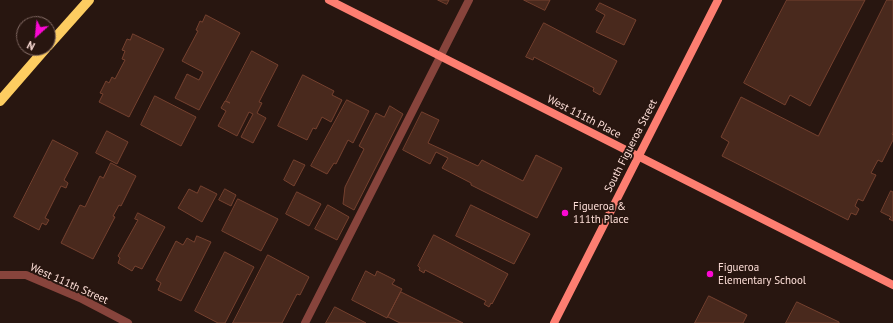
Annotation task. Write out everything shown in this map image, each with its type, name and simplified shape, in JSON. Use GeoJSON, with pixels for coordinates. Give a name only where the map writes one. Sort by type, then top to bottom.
{"type":"FeatureCollection","features":[{"type":"Feature","properties":{"kind":"main road"},"geometry":{"type":"LineString","coordinates":[[56,37],[89,0]]}},
{"type":"Feature","properties":{"kind":"main road"},"geometry":{"type":"LineString","coordinates":[[0,101],[39,56]]}},
{"type":"Feature","properties":{"kind":"street","name":"West 111th Place"},"geometry":{"type":"LineString","coordinates":[[329,0],[893,285]]}},
{"type":"Feature","properties":{"kind":"street"},"geometry":{"type":"LineString","coordinates":[[305,323],[469,0]]}},
{"type":"Feature","properties":{"kind":"street","name":"South Figueroa Street"},"geometry":{"type":"LineString","coordinates":[[554,323],[718,0]]}},
{"type":"Feature","properties":{"kind":"street","name":"West 111th Street"},"geometry":{"type":"LineString","coordinates":[[0,275],[26,275],[80,298],[128,323]]}},
{"type":"Feature","properties":{"kind":"building"},"geometry":{"type":"Polygon","coordinates":[[[438,0],[449,0],[447,4],[438,0]]]}},
{"type":"Feature","properties":{"kind":"building"},"geometry":{"type":"Polygon","coordinates":[[[524,0],[550,0],[545,10],[524,0]]]}},
{"type":"Feature","properties":{"kind":"building"},"geometry":{"type":"Polygon","coordinates":[[[787,0],[865,0],[810,106],[790,95],[785,105],[744,83],[787,0]]]}},
{"type":"Feature","properties":{"kind":"building"},"geometry":{"type":"Polygon","coordinates":[[[887,0],[893,0],[893,140],[882,162],[878,160],[871,173],[876,175],[863,201],[858,199],[855,206],[859,209],[856,215],[851,213],[848,220],[722,156],[729,142],[721,137],[741,97],[818,136],[887,0]]]}},
{"type":"Feature","properties":{"kind":"building"},"geometry":{"type":"Polygon","coordinates":[[[600,3],[636,20],[624,45],[596,32],[605,15],[596,10],[600,3]]]}},
{"type":"Feature","properties":{"kind":"building"},"geometry":{"type":"Polygon","coordinates":[[[206,15],[240,33],[199,110],[175,98],[187,74],[199,80],[203,72],[182,61],[198,31],[196,30],[200,21],[202,22],[206,15]]]}},
{"type":"Feature","properties":{"kind":"building"},"geometry":{"type":"Polygon","coordinates":[[[544,23],[617,61],[600,95],[593,91],[594,88],[534,57],[533,60],[526,57],[544,23]]]}},
{"type":"Feature","properties":{"kind":"building"},"geometry":{"type":"Polygon","coordinates":[[[133,34],[164,49],[129,117],[99,102],[103,94],[100,93],[106,81],[109,83],[112,77],[115,79],[125,60],[122,59],[125,51],[122,50],[127,39],[130,40],[133,34]]]}},
{"type":"Feature","properties":{"kind":"building"},"geometry":{"type":"Polygon","coordinates":[[[252,51],[278,65],[259,102],[262,103],[257,113],[266,118],[253,143],[241,137],[253,114],[249,112],[237,136],[218,126],[226,111],[221,108],[225,101],[230,103],[226,101],[252,51]]]}},
{"type":"Feature","properties":{"kind":"building"},"geometry":{"type":"Polygon","coordinates":[[[303,75],[334,91],[332,95],[342,100],[331,122],[322,117],[316,129],[313,128],[307,140],[278,126],[303,75]]]}},
{"type":"Feature","properties":{"kind":"building"},"geometry":{"type":"Polygon","coordinates":[[[155,96],[196,117],[181,146],[141,125],[155,96]]]}},
{"type":"Feature","properties":{"kind":"building"},"geometry":{"type":"Polygon","coordinates":[[[347,100],[369,111],[353,143],[348,140],[336,164],[334,163],[327,174],[311,166],[347,100]]]}},
{"type":"Feature","properties":{"kind":"building"},"geometry":{"type":"Polygon","coordinates":[[[390,106],[403,114],[354,210],[343,204],[345,187],[364,149],[359,146],[376,113],[384,117],[390,106]]]}},
{"type":"Feature","properties":{"kind":"building"},"geometry":{"type":"Polygon","coordinates":[[[422,112],[439,120],[428,143],[478,166],[482,160],[523,181],[536,155],[562,168],[537,218],[471,185],[471,183],[442,168],[448,158],[436,152],[430,164],[403,150],[422,112]]]}},
{"type":"Feature","properties":{"kind":"building"},"geometry":{"type":"Polygon","coordinates":[[[107,131],[128,142],[117,164],[96,153],[107,131]]]}},
{"type":"Feature","properties":{"kind":"building"},"geometry":{"type":"Polygon","coordinates":[[[53,140],[78,153],[64,180],[68,183],[66,188],[61,186],[45,218],[49,220],[46,225],[42,223],[39,230],[14,217],[53,140]]]}},
{"type":"Feature","properties":{"kind":"building"},"geometry":{"type":"Polygon","coordinates":[[[294,160],[305,165],[294,186],[284,180],[294,160]]]}},
{"type":"Feature","properties":{"kind":"building"},"geometry":{"type":"Polygon","coordinates":[[[111,163],[136,176],[121,206],[119,205],[113,216],[115,217],[93,259],[61,243],[80,205],[85,207],[100,176],[103,178],[111,163]]]}},
{"type":"Feature","properties":{"kind":"building"},"geometry":{"type":"Polygon","coordinates":[[[201,186],[217,194],[202,222],[178,208],[189,189],[197,193],[201,186]]]}},
{"type":"Feature","properties":{"kind":"building"},"geometry":{"type":"Polygon","coordinates":[[[225,189],[236,195],[231,206],[219,200],[225,189]]]}},
{"type":"Feature","properties":{"kind":"building"},"geometry":{"type":"Polygon","coordinates":[[[891,191],[893,192],[893,221],[889,219],[891,217],[881,212],[891,191]]]}},
{"type":"Feature","properties":{"kind":"building"},"geometry":{"type":"Polygon","coordinates":[[[297,192],[321,204],[309,226],[286,214],[297,192]]]}},
{"type":"Feature","properties":{"kind":"building"},"geometry":{"type":"Polygon","coordinates":[[[238,199],[278,219],[261,251],[222,231],[238,199]]]}},
{"type":"Feature","properties":{"kind":"building"},"geometry":{"type":"Polygon","coordinates":[[[328,205],[349,217],[337,240],[315,229],[328,205]]]}},
{"type":"Feature","properties":{"kind":"building"},"geometry":{"type":"Polygon","coordinates":[[[471,205],[530,234],[514,264],[456,236],[471,205]]]}},
{"type":"Feature","properties":{"kind":"building"},"geometry":{"type":"Polygon","coordinates":[[[138,213],[165,227],[142,269],[135,266],[132,271],[118,263],[120,258],[118,256],[138,220],[135,219],[138,213]]]}},
{"type":"Feature","properties":{"kind":"building"},"geometry":{"type":"Polygon","coordinates":[[[434,235],[508,274],[489,307],[484,304],[486,301],[425,270],[424,273],[419,270],[420,268],[418,266],[434,235]]]}},
{"type":"Feature","properties":{"kind":"building"},"geometry":{"type":"Polygon","coordinates":[[[197,236],[211,242],[181,301],[158,290],[161,283],[156,280],[176,241],[183,245],[187,238],[194,242],[197,236]]]}},
{"type":"Feature","properties":{"kind":"building"},"geometry":{"type":"Polygon","coordinates":[[[225,252],[254,267],[225,323],[218,323],[195,311],[225,252]]]}},
{"type":"Feature","properties":{"kind":"building"},"geometry":{"type":"Polygon","coordinates":[[[268,255],[309,277],[300,295],[297,294],[282,323],[233,323],[268,255]]]}},
{"type":"Feature","properties":{"kind":"building"},"geometry":{"type":"Polygon","coordinates":[[[366,271],[375,276],[377,271],[395,280],[392,284],[402,289],[387,318],[352,300],[366,271]]]}},
{"type":"Feature","properties":{"kind":"building"},"geometry":{"type":"Polygon","coordinates":[[[401,292],[463,323],[400,323],[388,317],[401,292]]]}},
{"type":"Feature","properties":{"kind":"building"},"geometry":{"type":"Polygon","coordinates":[[[709,296],[747,315],[743,323],[695,323],[709,296]]]}},
{"type":"Feature","properties":{"kind":"building"},"geometry":{"type":"Polygon","coordinates":[[[797,302],[839,322],[839,323],[786,323],[797,302]]]}},
{"type":"Feature","properties":{"kind":"building"},"geometry":{"type":"Polygon","coordinates":[[[335,307],[366,323],[326,323],[335,307]]]}},
{"type":"Feature","properties":{"kind":"place","name":"Figueroa & 111th Place"},"geometry":{"type":"Point","coordinates":[565,213]}},
{"type":"Feature","properties":{"kind":"place","name":"Figueroa Elementary School"},"geometry":{"type":"Point","coordinates":[710,274]}}]}
